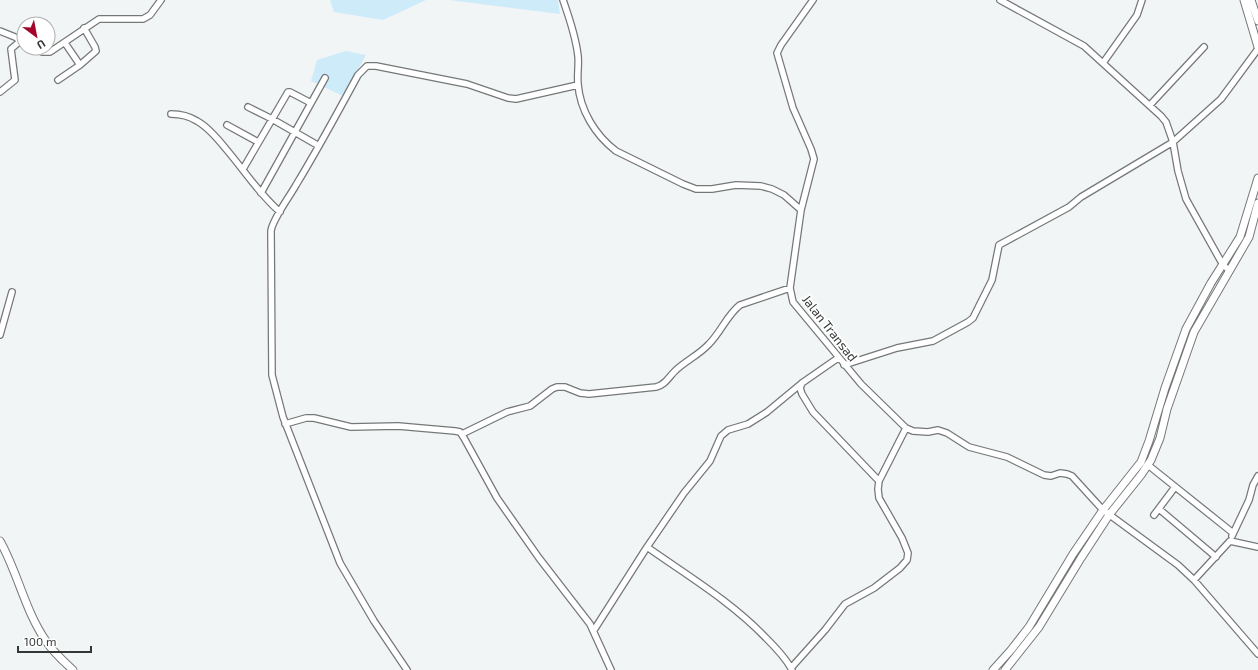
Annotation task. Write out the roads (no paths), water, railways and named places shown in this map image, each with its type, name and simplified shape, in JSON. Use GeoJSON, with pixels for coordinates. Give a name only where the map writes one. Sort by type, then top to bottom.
{"type":"FeatureCollection","features":[{"type":"Feature","properties":{"kind":"street"},"geometry":{"type":"LineString","coordinates":[[56,48],[84,28],[101,18],[147,17],[161,0]]}},
{"type":"Feature","properties":{"kind":"street"},"geometry":{"type":"LineString","coordinates":[[563,0],[575,38],[578,85],[582,105],[590,123],[606,144],[616,151],[696,189],[712,189],[736,185],[772,188],[784,195],[801,210]]}},
{"type":"Feature","properties":{"kind":"street","name":"Jalan Transad"},"geometry":{"type":"LineString","coordinates":[[812,0],[781,45],[777,54],[793,108],[813,155],[813,164],[801,210],[790,288],[793,302],[861,384],[906,428]]}},
{"type":"Feature","properties":{"kind":"street"},"geometry":{"type":"LineString","coordinates":[[1000,0],[1084,46],[1150,105],[1166,122],[1173,142],[1178,171],[1186,199],[1223,265],[1229,270]]}},
{"type":"Feature","properties":{"kind":"street"},"geometry":{"type":"LineString","coordinates":[[1103,63],[1137,15],[1142,0]]}},
{"type":"Feature","properties":{"kind":"street"},"geometry":{"type":"LineString","coordinates":[[844,365],[897,348],[933,341],[968,322],[973,318],[991,283],[999,245],[1069,207],[1081,197],[1173,142],[1221,99],[1258,48],[1244,0]]}},
{"type":"Feature","properties":{"kind":"street"},"geometry":{"type":"LineString","coordinates":[[1251,0],[1258,21]]}},
{"type":"Feature","properties":{"kind":"street"},"geometry":{"type":"LineString","coordinates":[[58,80],[80,65],[96,51],[84,28]]}},
{"type":"Feature","properties":{"kind":"street"},"geometry":{"type":"LineString","coordinates":[[0,31],[16,38]]}},
{"type":"Feature","properties":{"kind":"street"},"geometry":{"type":"LineString","coordinates":[[65,43],[80,65]]}},
{"type":"Feature","properties":{"kind":"street"},"geometry":{"type":"LineString","coordinates":[[0,92],[14,80],[11,49],[16,45]]}},
{"type":"Feature","properties":{"kind":"street"},"geometry":{"type":"LineString","coordinates":[[1150,105],[1204,47]]}},
{"type":"Feature","properties":{"kind":"street"},"geometry":{"type":"LineString","coordinates":[[407,670],[374,621],[340,563],[285,424],[272,375],[272,223],[319,146],[358,74],[367,66],[376,66],[467,84],[508,98],[516,99],[578,85]]}},
{"type":"Feature","properties":{"kind":"street"},"geometry":{"type":"LineString","coordinates":[[260,193],[324,78]]}},
{"type":"Feature","properties":{"kind":"street"},"geometry":{"type":"LineString","coordinates":[[243,169],[289,92],[311,103]]}},
{"type":"Feature","properties":{"kind":"street"},"geometry":{"type":"LineString","coordinates":[[248,107],[319,146]]}},
{"type":"Feature","properties":{"kind":"street"},"geometry":{"type":"LineString","coordinates":[[171,114],[183,114],[198,121],[216,137],[243,169],[260,193],[280,212]]}},
{"type":"Feature","properties":{"kind":"street"},"geometry":{"type":"LineString","coordinates":[[226,125],[258,142]]}},
{"type":"Feature","properties":{"kind":"street"},"geometry":{"type":"LineString","coordinates":[[993,670],[1029,627],[1073,554],[1103,510],[1141,462],[1186,329],[1211,283],[1240,237],[1258,178]]}},
{"type":"Feature","properties":{"kind":"street"},"geometry":{"type":"LineString","coordinates":[[1005,670],[1039,627],[1109,515],[1148,465],[1160,438],[1167,409],[1194,332],[1249,237],[1258,203]]}},
{"type":"Feature","properties":{"kind":"street"},"geometry":{"type":"LineString","coordinates":[[462,434],[507,412],[530,406],[552,389],[565,387],[580,393],[589,394],[663,385],[675,371],[710,343],[734,310],[740,305],[790,288]]}},
{"type":"Feature","properties":{"kind":"street"},"geometry":{"type":"LineString","coordinates":[[0,335],[12,292]]}},
{"type":"Feature","properties":{"kind":"street"},"geometry":{"type":"LineString","coordinates":[[1178,353],[1185,356]]}},
{"type":"Feature","properties":{"kind":"street"},"geometry":{"type":"LineString","coordinates":[[594,630],[647,547],[684,493],[710,461],[721,436],[728,430],[748,424],[767,412],[802,383],[838,358]]}},
{"type":"Feature","properties":{"kind":"street"},"geometry":{"type":"LineString","coordinates":[[802,383],[800,388],[802,394],[813,412],[879,481]]}},
{"type":"Feature","properties":{"kind":"street"},"geometry":{"type":"LineString","coordinates":[[285,424],[306,418],[314,418],[352,427],[398,426],[455,431],[462,434],[496,498],[539,558],[594,630],[611,670]]}},
{"type":"Feature","properties":{"kind":"street"},"geometry":{"type":"LineString","coordinates":[[647,547],[730,604],[750,621],[779,652],[792,669],[845,604],[874,588],[900,568],[907,560],[908,553],[902,538],[879,498],[879,481],[906,428],[921,432],[938,430],[947,433],[969,447],[1007,457],[1044,476],[1052,476],[1060,473],[1072,476],[1103,510],[1178,565],[1194,580],[1258,654]]}},
{"type":"Feature","properties":{"kind":"street"},"geometry":{"type":"LineString","coordinates":[[1148,465],[1233,533]]}},
{"type":"Feature","properties":{"kind":"street"},"geometry":{"type":"LineString","coordinates":[[1194,580],[1230,541],[1258,476]]}},
{"type":"Feature","properties":{"kind":"street"},"geometry":{"type":"LineString","coordinates":[[1154,515],[1175,487]]}},
{"type":"Feature","properties":{"kind":"street"},"geometry":{"type":"LineString","coordinates":[[1158,509],[1216,557]]}},
{"type":"Feature","properties":{"kind":"street"},"geometry":{"type":"LineString","coordinates":[[0,541],[6,551],[30,612],[40,632],[53,650],[73,670]]}},
{"type":"Feature","properties":{"kind":"street"},"geometry":{"type":"LineString","coordinates":[[1230,541],[1258,548]]}}]}
